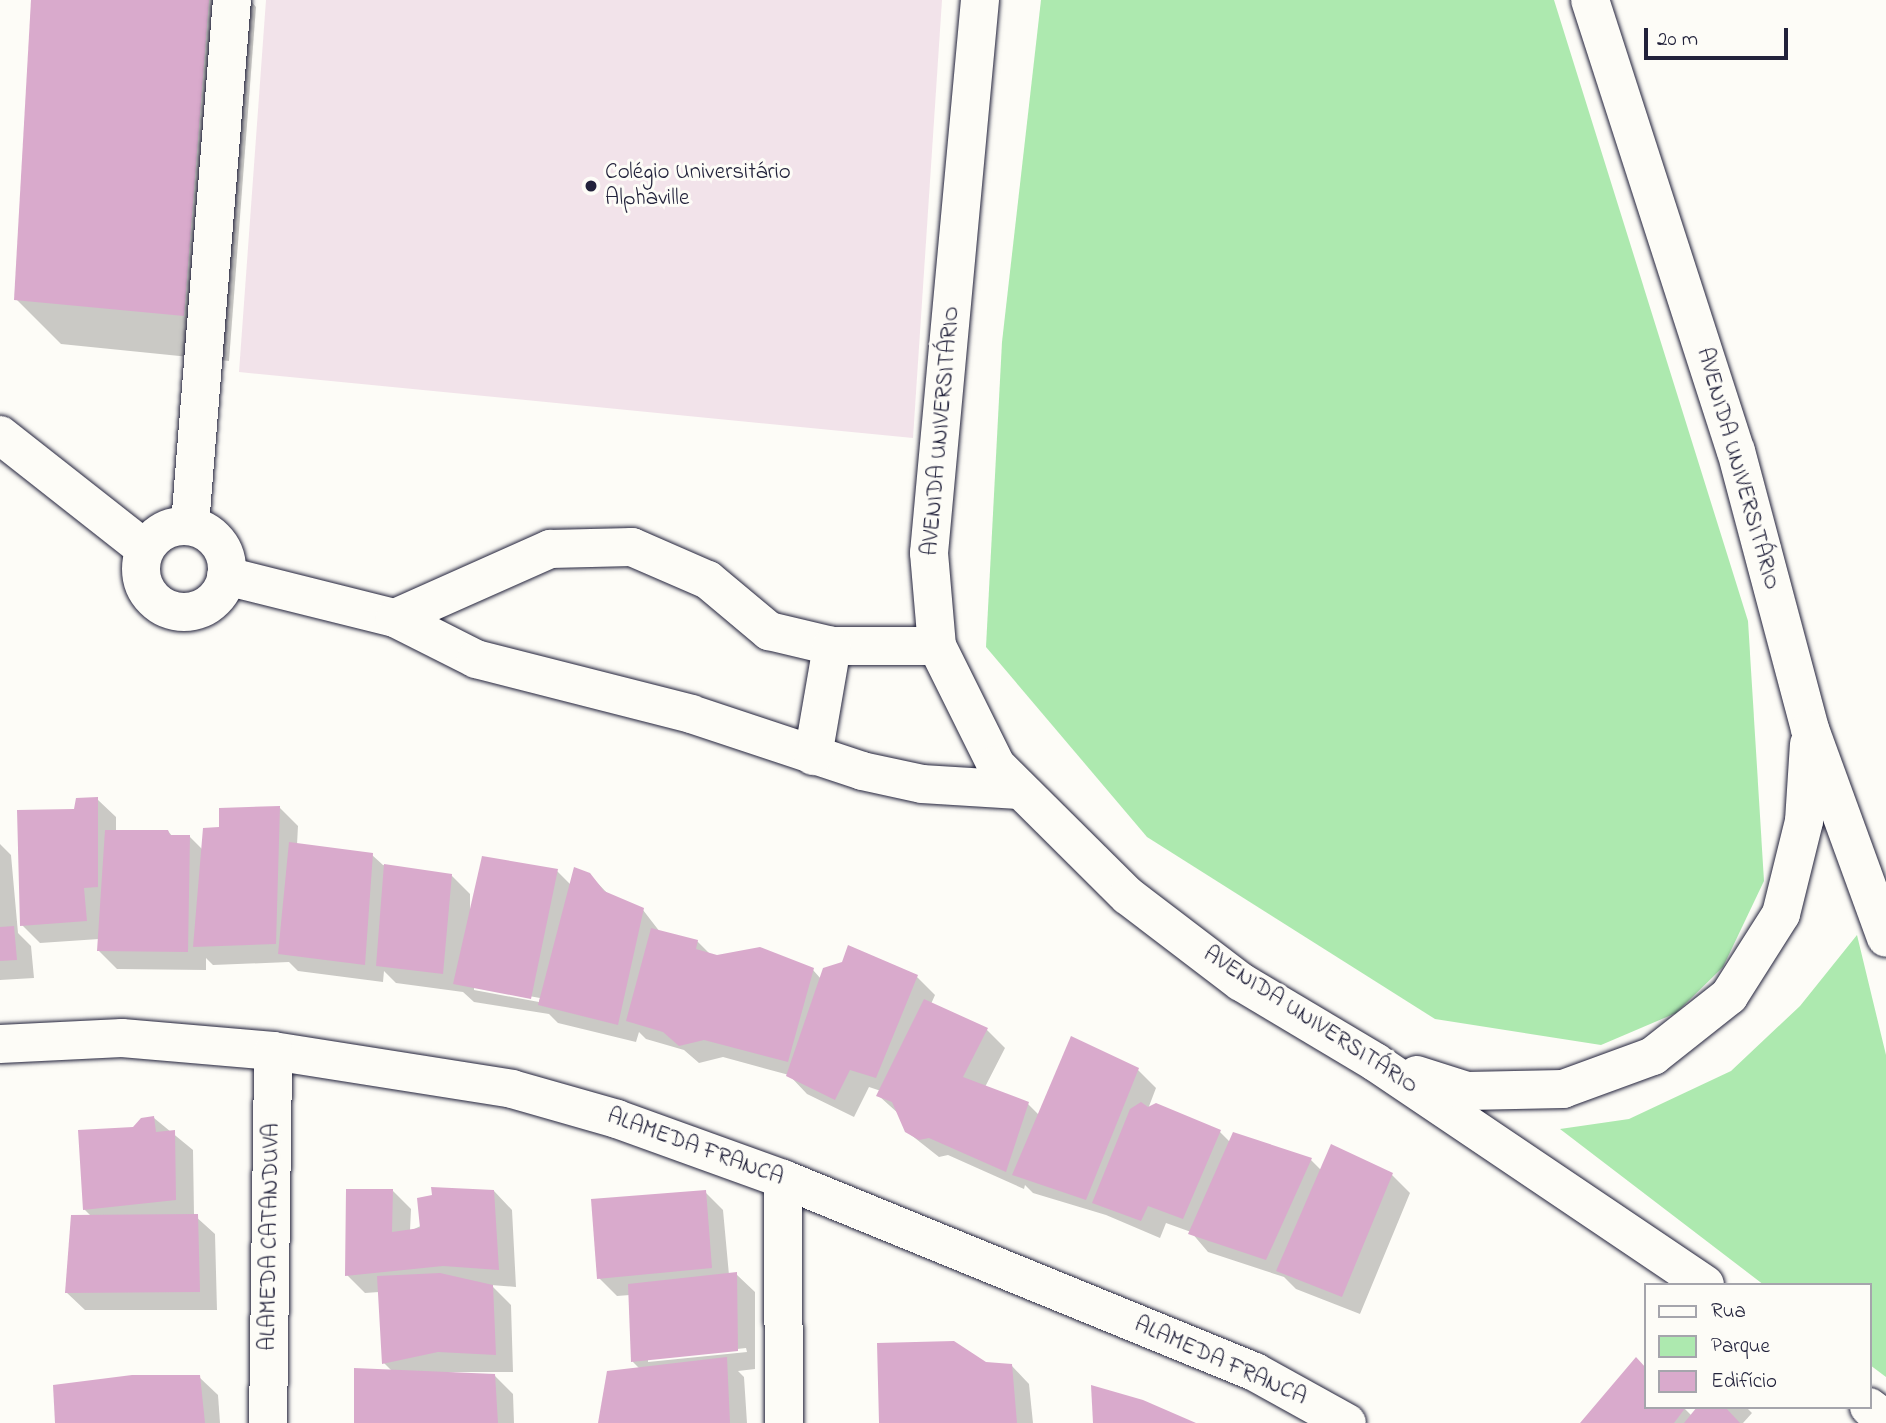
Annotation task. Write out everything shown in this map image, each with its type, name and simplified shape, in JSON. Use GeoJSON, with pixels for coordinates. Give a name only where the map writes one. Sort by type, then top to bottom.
{"type":"FeatureCollection","features":[{"type":"Feature","properties":{"kind":"street"},"geometry":{"type":"LineString","coordinates":[[190,525],[232,0]]}},
{"type":"Feature","properties":{"kind":"street","name":"AVENIDA UNIVERSITÁRIO"},"geometry":{"type":"LineString","coordinates":[[980,0],[929,553],[937,646],[996,765],[1128,896],[1241,982],[1375,1062],[1702,1283]]}},
{"type":"Feature","properties":{"kind":"street","name":"AVENIDA UNIVERSITÁRIO"},"geometry":{"type":"LineString","coordinates":[[1590,0],[1736,451],[1810,729],[1886,938]]}},
{"type":"Feature","properties":{"kind":"street"},"geometry":{"type":"LineString","coordinates":[[0,435],[145,549]]}},
{"type":"Feature","properties":{"kind":"street"},"geometry":{"type":"LineString","coordinates":[[190,525],[208,532],[221,547],[226,576],[212,602],[195,611],[175,612],[152,599],[141,575],[145,549],[163,530],[190,525]]}},
{"type":"Feature","properties":{"kind":"street"},"geometry":{"type":"LineString","coordinates":[[395,618],[550,549],[632,547],[708,580],[769,631],[832,646],[937,646]]}},
{"type":"Feature","properties":{"kind":"street"},"geometry":{"type":"LineString","coordinates":[[226,576],[395,618],[476,659],[691,714],[813,756],[922,784],[1019,790]]}},
{"type":"Feature","properties":{"kind":"street"},"geometry":{"type":"LineString","coordinates":[[813,756],[832,646]]}},
{"type":"Feature","properties":{"kind":"street"},"geometry":{"type":"LineString","coordinates":[[1375,1062],[1467,1091],[1563,1089],[1653,1056],[1729,996],[1781,914],[1804,821],[1810,729]]}},
{"type":"Feature","properties":{"kind":"street","name":"ALAMEDA FRANCA"},"geometry":{"type":"LineString","coordinates":[[0,1044],[122,1038],[273,1051],[512,1089],[617,1119],[783,1179],[1255,1372],[1337,1420]]}},
{"type":"Feature","properties":{"kind":"street","name":"ALAMEDA CATANDUVA"},"geometry":{"type":"LineString","coordinates":[[268,1423],[273,1051]]}},
{"type":"Feature","properties":{"kind":"street"},"geometry":{"type":"LineString","coordinates":[[783,1179],[784,1423]]}},
{"type":"Feature","properties":{"kind":"street"},"geometry":{"type":"LineString","coordinates":[[1872,1409],[1886,1420]]}},
{"type":"Feature","properties":{"kind":"shaded area","name":"Colégio Universitário Alphaville"},"geometry":{"type":"Polygon","coordinates":[[[266,0],[942,0],[913,438],[239,372],[266,0]]]}},
{"type":"Feature","properties":{"kind":"green space"},"geometry":{"type":"Polygon","coordinates":[[[1041,0],[1554,0],[1748,621],[1764,881],[1723,967],[1676,1013],[1601,1045],[1435,1019],[1147,837],[986,647],[1002,342],[1041,0]]]}},
{"type":"Feature","properties":{"kind":"green space"},"geometry":{"type":"Polygon","coordinates":[[[1857,935],[1886,1055],[1886,1377],[1872,1366],[1872,1283],[1761,1283],[1560,1129],[1629,1119],[1731,1071],[1800,1006],[1857,935]]]}},
{"type":"Feature","properties":{"kind":"building"},"geometry":{"type":"Polygon","coordinates":[[[31,0],[209,0],[184,316],[14,300],[31,0]]]}},
{"type":"Feature","properties":{"kind":"building"},"geometry":{"type":"Polygon","coordinates":[[[98,797],[98,887],[84,888],[87,921],[20,926],[17,810],[74,809],[76,798],[98,797]]]}},
{"type":"Feature","properties":{"kind":"building"},"geometry":{"type":"Polygon","coordinates":[[[280,806],[276,944],[193,947],[203,828],[219,827],[219,808],[280,806]]]}},
{"type":"Feature","properties":{"kind":"building"},"geometry":{"type":"Polygon","coordinates":[[[105,830],[168,830],[170,835],[190,835],[188,952],[97,951],[105,830]]]}},
{"type":"Feature","properties":{"kind":"building"},"geometry":{"type":"Polygon","coordinates":[[[289,842],[373,853],[365,965],[278,954],[289,842]]]}},
{"type":"Feature","properties":{"kind":"building"},"geometry":{"type":"Polygon","coordinates":[[[482,856],[558,869],[531,999],[453,984],[482,856]]]}},
{"type":"Feature","properties":{"kind":"building"},"geometry":{"type":"Polygon","coordinates":[[[384,864],[452,874],[443,974],[376,966],[384,864]]]}},
{"type":"Feature","properties":{"kind":"building"},"geometry":{"type":"Polygon","coordinates":[[[574,867],[590,873],[604,891],[644,908],[618,1025],[538,1005],[574,867]]]}},
{"type":"Feature","properties":{"kind":"building"},"geometry":{"type":"Polygon","coordinates":[[[14,926],[17,960],[0,961],[0,927],[14,926]]]}},
{"type":"Feature","properties":{"kind":"building"},"geometry":{"type":"Polygon","coordinates":[[[651,928],[698,940],[696,949],[717,955],[760,947],[814,968],[788,1062],[704,1040],[679,1046],[663,1032],[626,1021],[651,928]]]}},
{"type":"Feature","properties":{"kind":"building"},"geometry":{"type":"Polygon","coordinates":[[[848,945],[918,975],[876,1078],[850,1070],[835,1100],[786,1076],[823,968],[842,962],[848,945]]]}},
{"type":"Feature","properties":{"kind":"building"},"geometry":{"type":"Polygon","coordinates":[[[924,999],[988,1028],[963,1077],[1029,1102],[1006,1172],[929,1138],[919,1140],[905,1132],[892,1102],[876,1096],[924,999]]]}},
{"type":"Feature","properties":{"kind":"building"},"geometry":{"type":"Polygon","coordinates":[[[1071,1036],[1139,1068],[1086,1200],[1012,1175],[1071,1036]]]}},
{"type":"Feature","properties":{"kind":"building"},"geometry":{"type":"Polygon","coordinates":[[[1141,1102],[1148,1107],[1156,1103],[1221,1130],[1183,1219],[1148,1206],[1141,1221],[1092,1203],[1130,1109],[1141,1102]]]}},
{"type":"Feature","properties":{"kind":"building"},"geometry":{"type":"Polygon","coordinates":[[[154,1116],[156,1132],[175,1130],[176,1200],[83,1210],[78,1130],[133,1127],[141,1118],[154,1116]]]}},
{"type":"Feature","properties":{"kind":"building"},"geometry":{"type":"Polygon","coordinates":[[[1233,1132],[1312,1158],[1266,1260],[1188,1234],[1233,1132]]]}},
{"type":"Feature","properties":{"kind":"building"},"geometry":{"type":"Polygon","coordinates":[[[1331,1144],[1393,1173],[1342,1297],[1276,1271],[1331,1144]]]}},
{"type":"Feature","properties":{"kind":"building"},"geometry":{"type":"Polygon","coordinates":[[[431,1187],[494,1190],[499,1270],[443,1266],[345,1276],[346,1189],[393,1189],[392,1232],[420,1228],[417,1198],[432,1195],[431,1187]]]}},
{"type":"Feature","properties":{"kind":"building"},"geometry":{"type":"Polygon","coordinates":[[[706,1190],[712,1268],[597,1279],[591,1199],[706,1190]]]}},
{"type":"Feature","properties":{"kind":"building"},"geometry":{"type":"Polygon","coordinates":[[[198,1214],[200,1292],[65,1293],[71,1215],[198,1214]]]}},
{"type":"Feature","properties":{"kind":"building"},"geometry":{"type":"Polygon","coordinates":[[[737,1272],[738,1351],[631,1362],[628,1284],[737,1272]]]}},
{"type":"Feature","properties":{"kind":"building"},"geometry":{"type":"Polygon","coordinates":[[[440,1273],[493,1285],[496,1355],[438,1352],[382,1364],[377,1276],[440,1273]]]}},
{"type":"Feature","properties":{"kind":"building"},"geometry":{"type":"Polygon","coordinates":[[[954,1341],[986,1362],[1012,1364],[1017,1423],[879,1423],[877,1343],[954,1341]]]}},
{"type":"Feature","properties":{"kind":"building"},"geometry":{"type":"Polygon","coordinates":[[[727,1357],[730,1423],[598,1423],[607,1371],[727,1357]]]}},
{"type":"Feature","properties":{"kind":"building"},"geometry":{"type":"Polygon","coordinates":[[[1636,1357],[1644,1366],[1644,1409],[1684,1409],[1674,1423],[1580,1423],[1636,1357]]]}},
{"type":"Feature","properties":{"kind":"building"},"geometry":{"type":"Polygon","coordinates":[[[354,1368],[495,1374],[498,1423],[354,1423],[354,1368]]]}},
{"type":"Feature","properties":{"kind":"building"},"geometry":{"type":"Polygon","coordinates":[[[132,1375],[200,1375],[205,1423],[55,1423],[53,1385],[132,1375]]]}},
{"type":"Feature","properties":{"kind":"building"},"geometry":{"type":"Polygon","coordinates":[[[1091,1385],[1143,1400],[1196,1423],[1093,1423],[1091,1385]]]}},
{"type":"Feature","properties":{"kind":"building"},"geometry":{"type":"Polygon","coordinates":[[[1695,1409],[1727,1409],[1740,1423],[1684,1423],[1695,1409]]]}},
{"type":"Feature","properties":{"kind":"place","name":"Colégio Universitário Alphaville"},"geometry":{"type":"Point","coordinates":[591,186]}}]}
